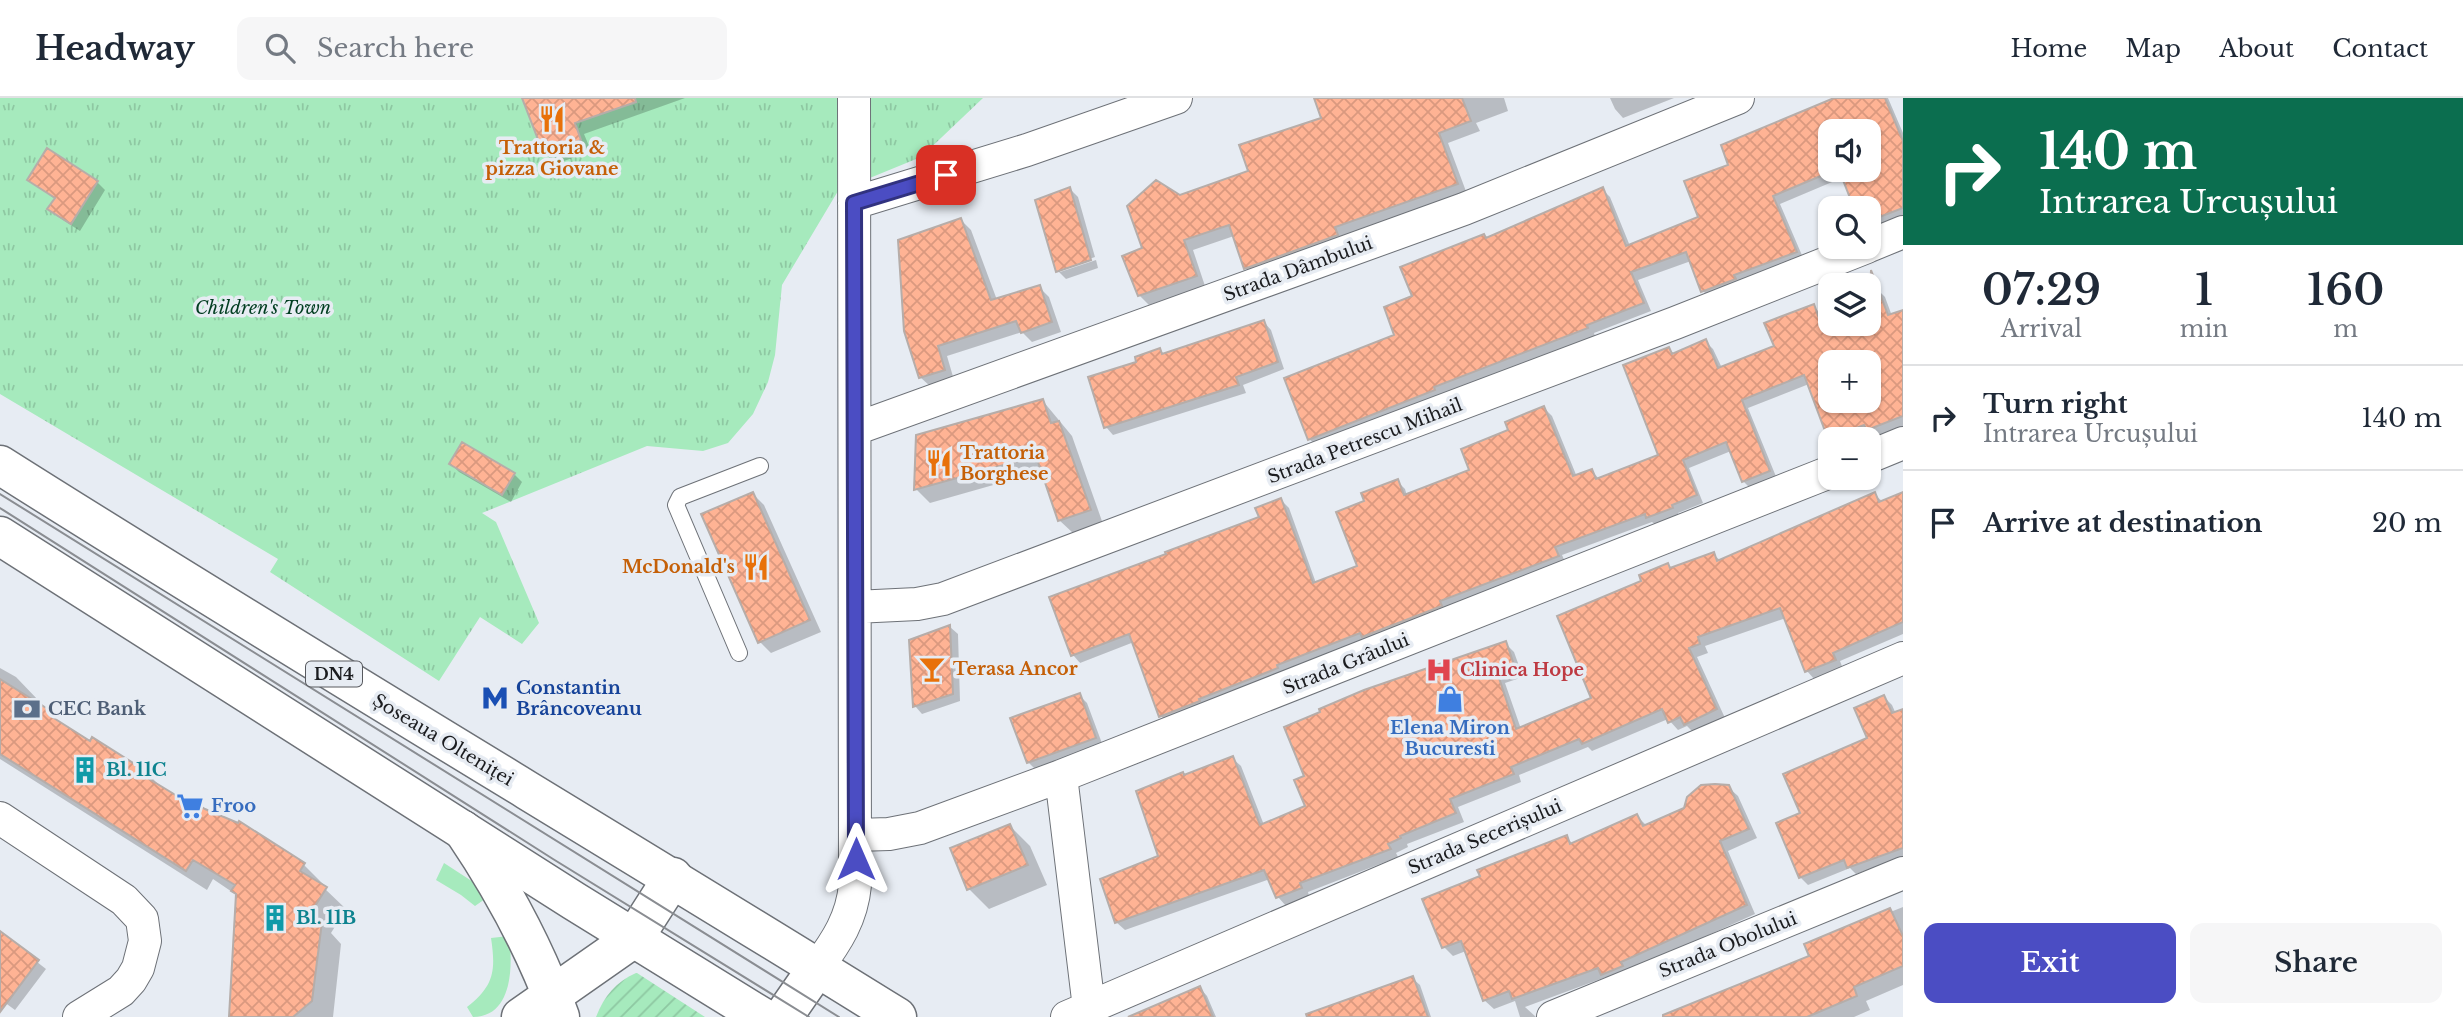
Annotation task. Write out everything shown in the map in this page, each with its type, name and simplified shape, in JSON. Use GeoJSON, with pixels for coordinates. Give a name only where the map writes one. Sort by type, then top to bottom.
{"type":"FeatureCollection","features":[{"type":"Feature","properties":{"kind":"main road","name":"Șoseaua Olteniței"},"geometry":{"type":"LineString","coordinates":[[0,466],[326,669],[673,877],[897,1017]]}},
{"type":"Feature","properties":{"kind":"main road"},"geometry":{"type":"LineString","coordinates":[[0,537],[762,1017]]}},
{"type":"Feature","properties":{"kind":"main road"},"geometry":{"type":"LineString","coordinates":[[463,830],[513,910],[556,1006]]}},
{"type":"Feature","properties":{"kind":"main road"},"geometry":{"type":"LineString","coordinates":[[521,1017],[556,1006],[634,938],[673,877]]}},
{"type":"Feature","properties":{"kind":"main road"},"geometry":{"type":"LineString","coordinates":[[783,1017],[817,968]]}},
{"type":"Feature","properties":{"kind":"street"},"geometry":{"type":"LineString","coordinates":[[817,968],[842,933],[854,901],[854,98]]}},
{"type":"Feature","properties":{"kind":"street"},"geometry":{"type":"LineString","coordinates":[[854,203],[1027,150],[1177,98]]}},
{"type":"Feature","properties":{"kind":"street","name":"Strada Dâmbului"},"geometry":{"type":"LineString","coordinates":[[855,429],[1464,209],[1738,98]]}},
{"type":"Feature","properties":{"kind":"street","name":"Strada Petrescu Mihail"},"geometry":{"type":"LineString","coordinates":[[1881,241],[1903,232]]}},
{"type":"Feature","properties":{"kind":"street","name":"Strada Petrescu Mihail"},"geometry":{"type":"LineString","coordinates":[[855,607],[917,604],[943,599],[1835,259]]}},
{"type":"Feature","properties":{"kind":"street"},"geometry":{"type":"LineString","coordinates":[[1881,452],[1903,443]]}},
{"type":"Feature","properties":{"kind":"street","name":"Strada Grâului"},"geometry":{"type":"LineString","coordinates":[[856,835],[888,834],[920,828],[1061,776],[1818,477]]}},
{"type":"Feature","properties":{"kind":"street","name":"Strada Secerișului"},"geometry":{"type":"LineString","coordinates":[[1078,1012],[1903,657]]}},
{"type":"Feature","properties":{"kind":"street"},"geometry":{"type":"LineString","coordinates":[[1061,776],[1078,1012]]}},
{"type":"Feature","properties":{"kind":"street"},"geometry":{"type":"LineString","coordinates":[[0,818],[124,900],[142,919],[145,941],[134,974],[121,991],[79,1017]]}},
{"type":"Feature","properties":{"kind":"street","name":"Strada Obolului"},"geometry":{"type":"LineString","coordinates":[[1573,1014],[1903,873]]}},
{"type":"Feature","properties":{"kind":"lane"},"geometry":{"type":"LineString","coordinates":[[739,653],[676,505],[680,497],[760,466]]}},
{"type":"Feature","properties":{"kind":"green space","name":"Children's Town"},"geometry":{"type":"Polygon","coordinates":[[[0,98],[983,98],[921,157],[838,191],[782,285],[775,355],[768,382],[753,414],[728,443],[703,451],[647,446],[482,513],[496,522],[539,623],[522,644],[480,617],[439,681],[270,572],[278,559],[0,394],[0,98]]]}},
{"type":"Feature","properties":{"kind":"green space"},"geometry":{"type":"Polygon","coordinates":[[[444,863],[484,889],[485,899],[475,906],[436,880],[444,863]]]}},
{"type":"Feature","properties":{"kind":"green space"},"geometry":{"type":"Polygon","coordinates":[[[509,936],[510,974],[503,999],[486,1015],[473,1017],[467,1007],[488,985],[493,969],[491,938],[509,936]]]}},
{"type":"Feature","properties":{"kind":"green space"},"geometry":{"type":"Polygon","coordinates":[[[637,973],[705,1017],[596,1017],[612,990],[637,973]]]}},
{"type":"Feature","properties":{"kind":"building","name":"Trattoria & pizza Giovane"},"geometry":{"type":"Polygon","coordinates":[[[522,98],[635,98],[636,102],[575,123],[581,140],[544,155],[522,98]]]}},
{"type":"Feature","properties":{"kind":"building"},"geometry":{"type":"Polygon","coordinates":[[[1314,98],[1462,98],[1471,121],[1439,133],[1458,184],[1335,227],[1338,235],[1244,269],[1229,225],[1184,240],[1197,276],[1138,296],[1122,256],[1142,248],[1127,206],[1156,180],[1180,195],[1248,171],[1239,145],[1321,118],[1314,98]]]}},
{"type":"Feature","properties":{"kind":"building"},"geometry":{"type":"Polygon","coordinates":[[[1834,98],[1885,98],[1903,141],[1903,208],[1881,216],[1881,196],[1849,196],[1844,182],[1881,182],[1881,119],[1818,119],[1818,177],[1773,196],[1797,252],[1734,275],[1736,279],[1701,292],[1686,252],[1631,272],[1644,303],[1308,440],[1284,378],[1394,335],[1384,307],[1412,296],[1400,267],[1484,234],[1486,238],[1603,187],[1626,246],[1698,217],[1684,181],[1728,165],[1721,145],[1834,98]]]}},
{"type":"Feature","properties":{"kind":"building"},"geometry":{"type":"Polygon","coordinates":[[[47,148],[98,181],[71,224],[47,209],[55,198],[27,180],[47,148]]]}},
{"type":"Feature","properties":{"kind":"building"},"geometry":{"type":"Polygon","coordinates":[[[1070,187],[1091,260],[1056,272],[1035,200],[1070,187]]]}},
{"type":"Feature","properties":{"kind":"building"},"geometry":{"type":"Polygon","coordinates":[[[961,218],[991,300],[1040,285],[1052,322],[1021,333],[1016,321],[938,346],[945,370],[919,378],[904,331],[898,240],[961,218]]]}},
{"type":"Feature","properties":{"kind":"building"},"geometry":{"type":"Polygon","coordinates":[[[1881,296],[1888,315],[1903,310],[1903,416],[1875,427],[1824,427],[1818,413],[1881,413],[1881,350],[1818,350],[1818,412],[1804,375],[1742,400],[1770,471],[1742,482],[1726,442],[1683,460],[1697,495],[1646,518],[1645,514],[1555,547],[1559,556],[1440,601],[1442,606],[1362,637],[1360,633],[1277,665],[1278,668],[1159,717],[1129,634],[1071,656],[1049,597],[1259,517],[1255,508],[1281,498],[1313,583],[1357,566],[1336,512],[1364,501],[1361,493],[1398,479],[1404,495],[1469,470],[1461,449],[1508,430],[1505,422],[1544,406],[1573,476],[1592,469],[1596,479],[1658,455],[1623,365],[1669,347],[1672,354],[1706,339],[1718,368],[1774,346],[1764,323],[1814,304],[1818,315],[1818,336],[1881,336],[1881,296]]]}},
{"type":"Feature","properties":{"kind":"building"},"geometry":{"type":"Polygon","coordinates":[[[1264,320],[1278,362],[1236,377],[1239,385],[1104,428],[1088,377],[1136,362],[1135,357],[1160,348],[1162,354],[1264,320]]]}},
{"type":"Feature","properties":{"kind":"building"},"geometry":{"type":"Polygon","coordinates":[[[1043,399],[1051,423],[1059,421],[1091,510],[1058,521],[1036,456],[914,490],[916,435],[1043,399]]]}},
{"type":"Feature","properties":{"kind":"building"},"geometry":{"type":"Polygon","coordinates":[[[462,442],[515,473],[502,495],[449,464],[462,442]]]}},
{"type":"Feature","properties":{"kind":"building","name":"McDonald's"},"geometry":{"type":"Polygon","coordinates":[[[753,492],[810,620],[758,643],[701,514],[753,492]]]}},
{"type":"Feature","properties":{"kind":"building"},"geometry":{"type":"Polygon","coordinates":[[[1875,492],[1879,502],[1903,492],[1903,622],[1833,653],[1836,660],[1805,672],[1780,608],[1698,637],[1700,644],[1689,648],[1717,709],[1684,725],[1680,717],[1668,723],[1662,709],[1582,744],[1579,739],[1511,767],[1514,774],[1450,799],[1456,813],[1400,836],[1401,838],[1388,844],[1391,849],[1300,883],[1302,888],[1276,898],[1264,870],[1115,923],[1100,879],[1158,856],[1136,791],[1233,756],[1260,825],[1305,806],[1294,780],[1304,776],[1284,727],[1364,690],[1506,641],[1515,668],[1498,675],[1516,729],[1591,698],[1557,616],[1641,581],[1639,575],[1668,563],[1670,568],[1714,552],[1717,561],[1875,492]]]}},
{"type":"Feature","properties":{"kind":"building","name":"Terasa Ancor"},"geometry":{"type":"Polygon","coordinates":[[[950,625],[953,694],[913,707],[909,640],[950,625]]]}},
{"type":"Feature","properties":{"kind":"building"},"geometry":{"type":"Polygon","coordinates":[[[0,679],[51,711],[49,715],[90,741],[92,737],[149,773],[146,777],[187,802],[189,799],[205,809],[238,823],[239,821],[305,863],[300,871],[327,887],[310,914],[322,922],[312,1001],[293,1017],[229,1017],[236,894],[231,891],[235,885],[193,860],[186,871],[0,754],[0,679]]]}},
{"type":"Feature","properties":{"kind":"building"},"geometry":{"type":"Polygon","coordinates":[[[1080,693],[1096,738],[1027,763],[1010,718],[1080,693]]]}},
{"type":"Feature","properties":{"kind":"building"},"geometry":{"type":"Polygon","coordinates":[[[1884,695],[1892,713],[1903,709],[1903,848],[1847,868],[1844,860],[1799,878],[1776,823],[1800,813],[1783,774],[1867,738],[1854,708],[1884,695]]]}},
{"type":"Feature","properties":{"kind":"building"},"geometry":{"type":"Polygon","coordinates":[[[1701,785],[1729,785],[1749,829],[1720,841],[1747,905],[1621,962],[1623,966],[1601,975],[1598,968],[1512,999],[1509,991],[1483,1001],[1461,941],[1442,948],[1422,899],[1480,876],[1477,870],[1567,835],[1570,844],[1637,814],[1643,826],[1684,808],[1687,797],[1701,785]]]}},
{"type":"Feature","properties":{"kind":"building"},"geometry":{"type":"Polygon","coordinates":[[[1010,824],[1028,865],[967,890],[950,848],[1010,824]]]}},
{"type":"Feature","properties":{"kind":"building"},"geometry":{"type":"Polygon","coordinates":[[[1890,908],[1903,936],[1903,966],[1854,987],[1857,996],[1807,1017],[1663,1017],[1809,956],[1804,944],[1890,908]]]}},
{"type":"Feature","properties":{"kind":"building"},"geometry":{"type":"Polygon","coordinates":[[[0,931],[39,960],[0,1012],[0,931]]]}},
{"type":"Feature","properties":{"kind":"building"},"geometry":{"type":"Polygon","coordinates":[[[1413,976],[1428,1017],[1307,1017],[1306,1014],[1413,976]]]}},
{"type":"Feature","properties":{"kind":"building"},"geometry":{"type":"Polygon","coordinates":[[[1200,986],[1213,1017],[1128,1017],[1200,986]]]}},
{"type":"Feature","properties":{"kind":"tram line"},"geometry":{"type":"LineString","coordinates":[[0,494],[839,1017]]}},
{"type":"Feature","properties":{"kind":"tram line"},"geometry":{"type":"LineString","coordinates":[[0,508],[553,859],[809,1017]]}},
{"type":"Feature","properties":{"kind":"place","name":"Trattoria & pizza Giovane"},"geometry":{"type":"Point","coordinates":[552,119]}},
{"type":"Feature","properties":{"kind":"place","name":"Trattoria Borghese"},"geometry":{"type":"Point","coordinates":[939,463]}},
{"type":"Feature","properties":{"kind":"place","name":"McDonald's"},"geometry":{"type":"Point","coordinates":[756,567]}},
{"type":"Feature","properties":{"kind":"place","name":"Terasa Ancor"},"geometry":{"type":"Point","coordinates":[932,669]}},
{"type":"Feature","properties":{"kind":"place","name":"Clinica Hope"},"geometry":{"type":"Point","coordinates":[1439,670]}},
{"type":"Feature","properties":{"kind":"place","name":"Constantin Brâncoveanu"},"geometry":{"type":"Point","coordinates":[495,698]}},
{"type":"Feature","properties":{"kind":"place","name":"Elena Miron Bucuresti"},"geometry":{"type":"Point","coordinates":[1450,699]}},
{"type":"Feature","properties":{"kind":"place","name":"CEC Bank"},"geometry":{"type":"Point","coordinates":[27,709]}},
{"type":"Feature","properties":{"kind":"place","name":"Bl. 11C"},"geometry":{"type":"Point","coordinates":[85,770]}},
{"type":"Feature","properties":{"kind":"place","name":"Froo"},"geometry":{"type":"Point","coordinates":[190,806]}},
{"type":"Feature","properties":{"kind":"place","name":"Bl. 11B"},"geometry":{"type":"Point","coordinates":[275,918]}},
{"type":"Feature","properties":{"kind":"route"},"geometry":{"type":"LineString","coordinates":[[856,859],[854,203],[946,175]]}}]}
